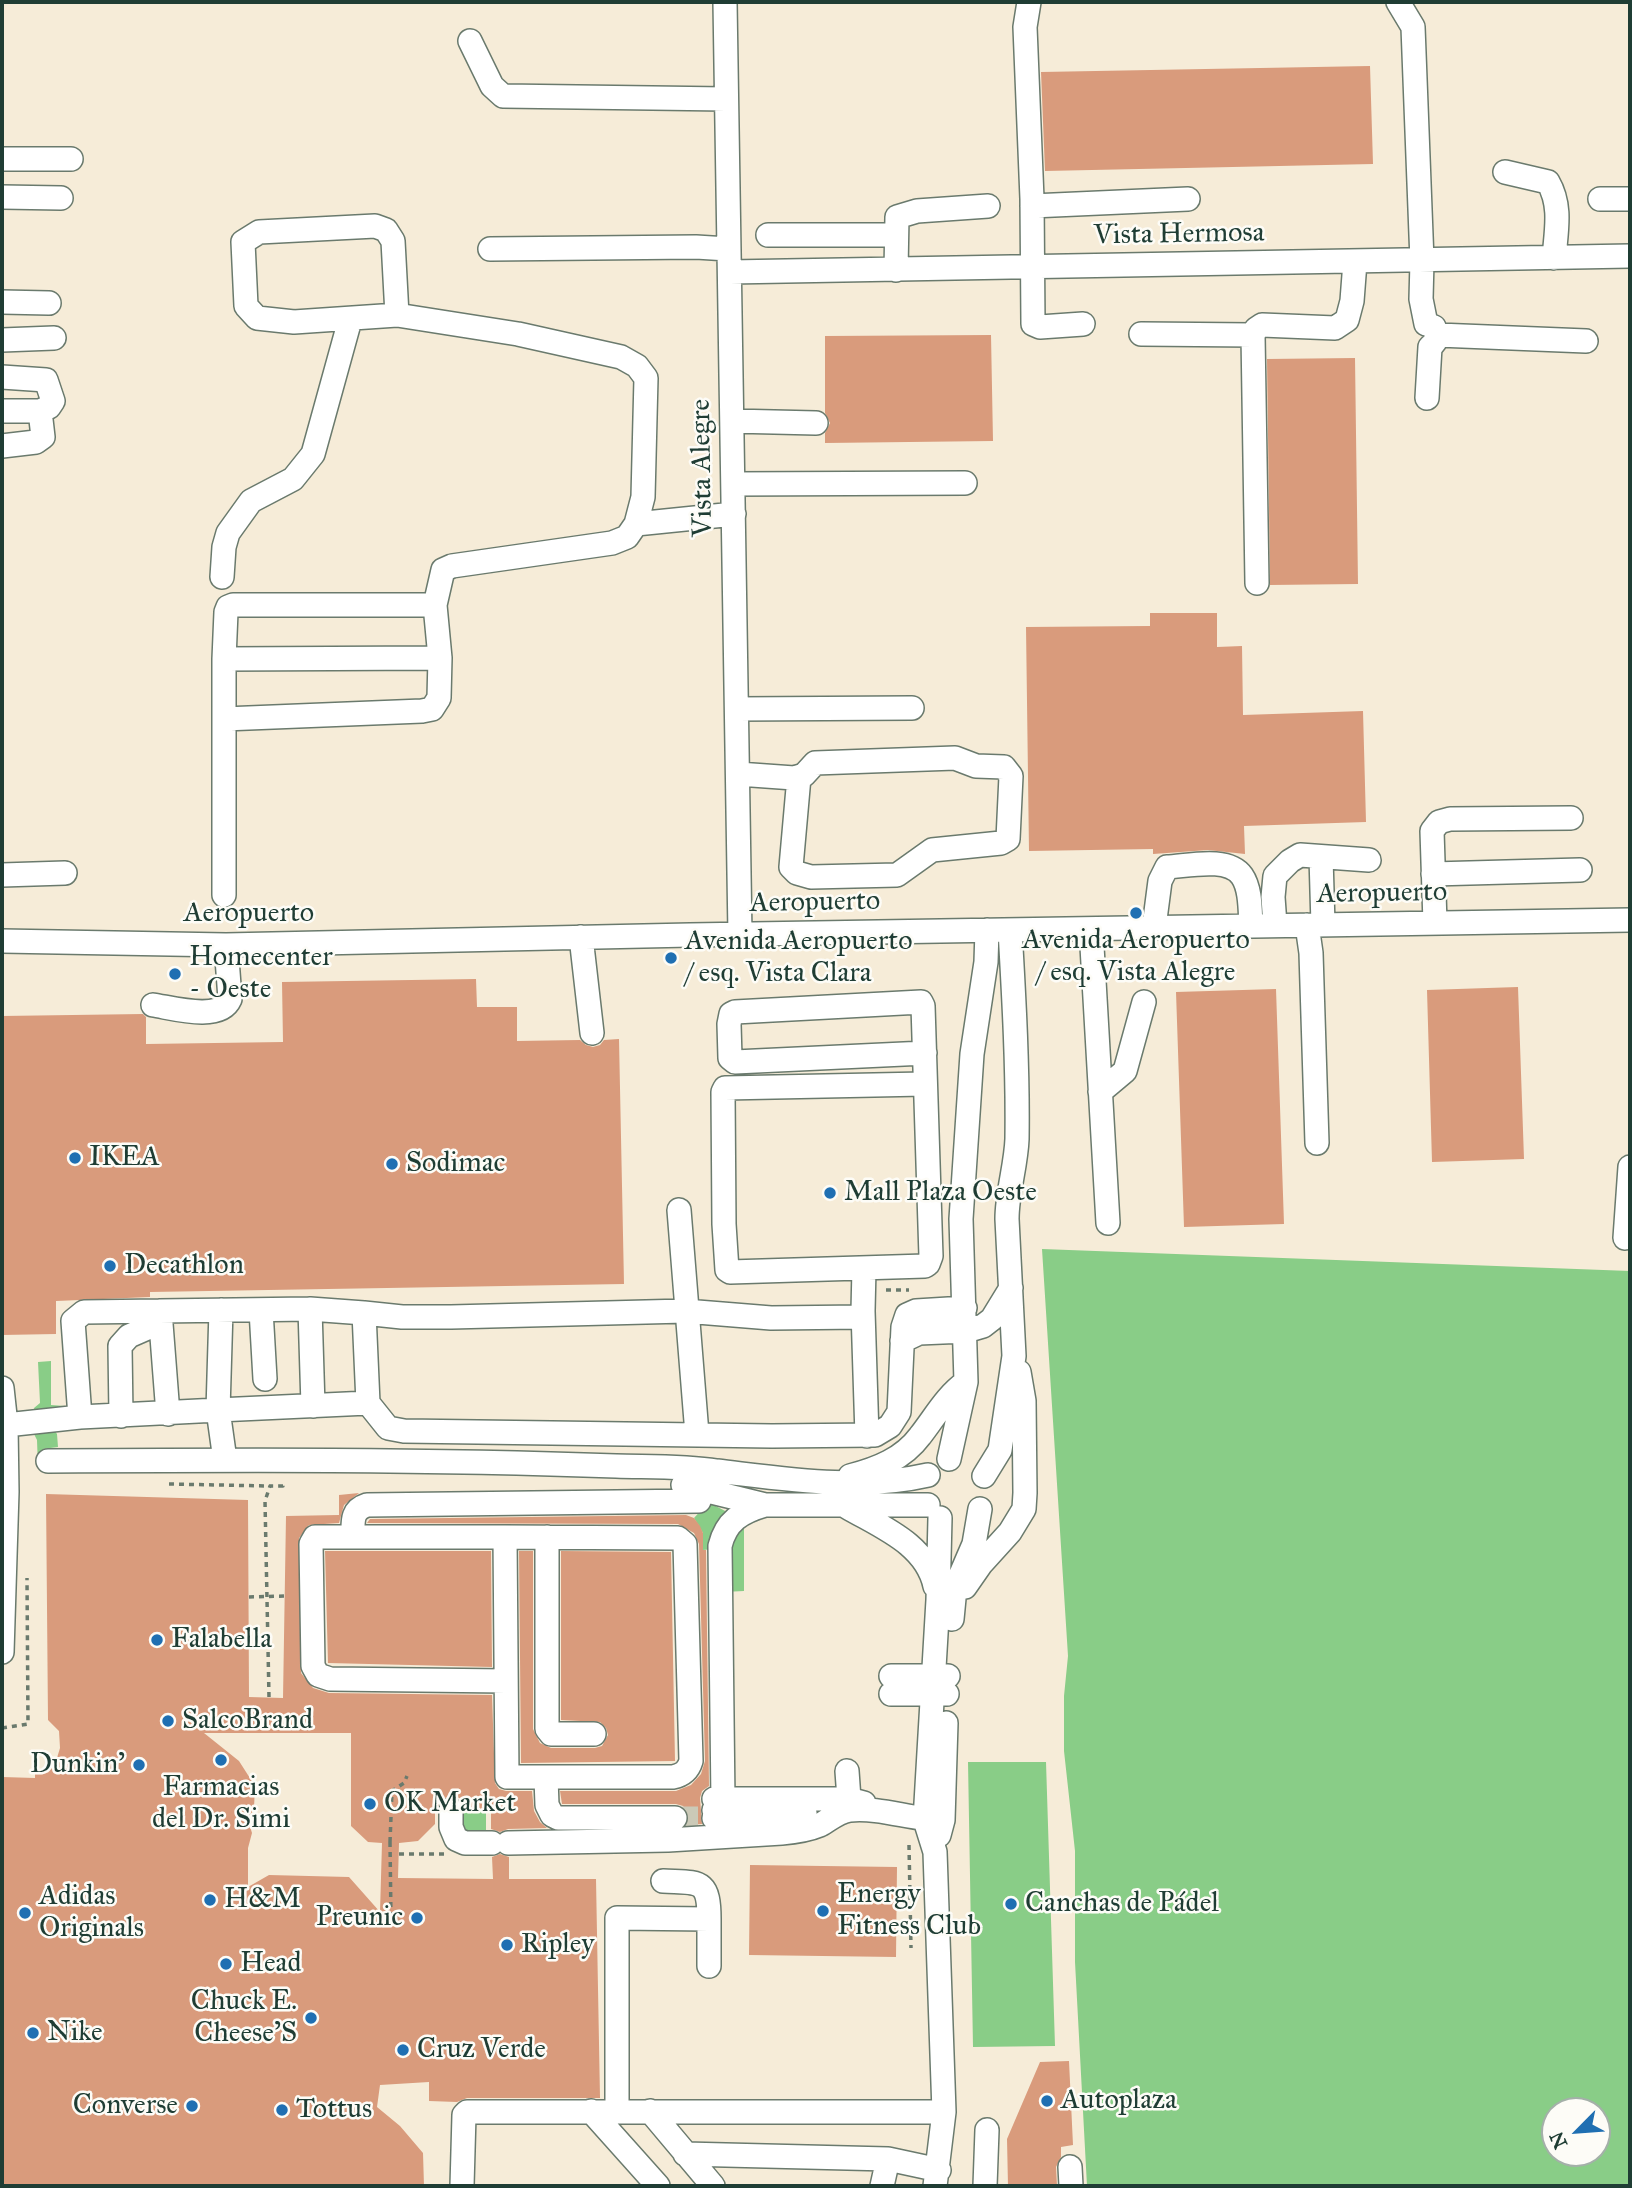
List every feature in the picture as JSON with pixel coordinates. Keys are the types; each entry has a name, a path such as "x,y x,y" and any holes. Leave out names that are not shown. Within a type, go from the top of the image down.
{"street":[{"name":"Vista Alegre","path":"725,2 740,934"},
{"path":"1029,2 1025,27 1032,206 1033,324 1040,327 1083,324"},
{"path":"1398,2 1413,27 1422,261 1421,299 1431,335 1427,398"},
{"path":"470,41 492,86 503,96 726,99"},
{"path":"2,159 71,159"},
{"path":"1505,172 1548,182 1557,200 1554,258"},
{"path":"2,197 61,198"},
{"path":"1032,206 1188,198"},
{"path":"1600,199 1630,198"},
{"path":"896,270 897,216 988,206"},
{"path":"224,719 432,709 439,698 440,658 435,605 443,570 452,566 612,543 627,537 636,524 643,497 646,378 637,366 621,357 517,334 397,315 294,322 257,318 246,306 243,242 259,232 375,226 386,230 393,241 397,315"},
{"path":"768,234 896,235"},
{"path":"490,249 728,249"},
{"name":"Vista Hermosa","path":"730,272 1630,256"},
{"path":"1257,583 1253,335 1262,325 1335,328 1347,320 1352,301 1355,262"},
{"path":"2,302 49,303"},
{"path":"222,577 228,533 251,501 293,479 313,454 350,320"},
{"path":"1141,334 1253,335"},
{"path":"1431,335 1586,341"},
{"path":"2,341 54,338"},
{"path":"2,377 46,380 53,401 49,407 40,411 2,411"},
{"path":"2,446 36,443 43,437 40,411"},
{"path":"732,421 816,423"},
{"path":"733,484 965,483"},
{"path":"636,524 733,514"},
{"path":"224,895 224,659 228,607 435,605"},
{"path":"224,659 440,658"},
{"path":"737,709 912,708"},
{"path":"738,774 799,777 815,763 831,761 955,758 976,766 1004,767 1011,776 1007,839 1001,843 932,850 897,875 811,877 797,873 791,867 799,777"},
{"path":"1435,923 1432,831 1439,822 1450,819 1571,818"},
{"path":"1275,925 1275,876 1283,866 1300,855 1369,860"},
{"path":"1317,1143 1311,953 1321,858"},
{"path":"1154,927 1160,881 1167,867 1226,864 1242,876 1248,894 1251,926"},
{"path":"1433,874 1580,870"},
{"path":"2,875 65,873"},
{"name":"Aeropuerto","path":"2,941 226,945 1630,920"},
{"path":"1091,929 1108,1223"},
{"path":"949,1459 966,1382 961,1219 967,1167 972,1054 986,962 987,930"},
{"path":"984,1476 1000,1450 1014,1356 1007,1200 1014,1162 1017,1121 1010,930"},
{"path":"581,937 592,1033"},
{"path":"153,1005 205,1012 219,1012 227,1006 230,999 226,945"},
{"path":"924,1084 724,1090 724,1224 727,1270 925,1266 929,1262 925,1054 923,1006 918,1001 735,1012 729,1019 730,1058 735,1062 925,1054"},
{"path":"1100,1092 1125,1071 1144,1002"},
{"path":"1625,1238 1630,1167"},
{"path":"679,1210 696,1434"},
{"path":"859,1268 859,1313 867,1436"},
{"path":"902,1341 919,1333 966,1331 983,1326 992,1319 1010,1288"},
{"path":"364,1313 368,1403 388,1428 404,1431 867,1436 875,1435 890,1426 899,1412 904,1320 911,1312 965,1308"},
{"path":"80,1417 73,1321 84,1312 160,1316 221,1310 310,1309 427,1317 685,1311 771,1318 859,1313"},
{"path":"310,1309 313,1406"},
{"path":"221,1310 218,1410 225,1461"},
{"path":"261,1310 265,1380"},
{"path":"160,1316 168,1414"},
{"path":"121,1416 120,1346 129,1336 160,1316"},
{"path":"945,1604 1010,1532 1024,1509 1024,1401 1014,1356"},
{"path":"831,1481 880,1466 904,1453 918,1439 949,1396 966,1382"},
{"path":"2,1388 6,1425 2,1652"},
{"path":"6,1425 80,1417 368,1403"},
{"path":"685,2154 888,2159 937,2178 944,2112 934,1820 945,1604 934,1511 924,1490 933,1467 949,1459 966,1460 984,1476 986,1497 980,1509 974,1544 945,1604"},
{"path":"48,1461 284,1460 616,1466 715,1470 762,1478 892,1483 928,1475"},
{"path":"616,1466 699,1503"},
{"path":"699,1503 730,1483 762,1478"},
{"path":"353,1536 355,1514 367,1505 699,1503 844,1506 934,1511 948,1521 966,1520 980,1509"},
{"path":"765,1505 734,1518 725,1529 720,1546 723,1802 720,1809 714,1809 848,1805 934,1820"},
{"path":"844,1506 912,1547 929,1565 945,1604"},
{"path":"505,1537 507,1777 673,1777 684,1774 691,1761 685,1544 678,1538 353,1536 315,1537 311,1544 315,1672 330,1679 506,1681"},
{"path":"547,1537 547,1729 551,1734 594,1734"},
{"path":"891,1685 941,1685"},
{"path":"847,1771 848,1805"},
{"path":"546,1777 547,1805 551,1815 558,1818 675,1818"},
{"path":"451,1810 456,1839 465,1843 500,1843 668,1840 782,1833 819,1825 848,1805"},
{"path":"663,1881 693,1883 702,1887 709,1899 709,1966"},
{"path":"617,2111 617,1918 709,1919"},
{"path":"591,2111 658,2186"},
{"path":"650,2111 713,2186"},
{"path":"462,2186 465,2113 944,2112"},
{"path":"985,2186 987,2130"},
{"path":"882,2186 888,2159"}],"path":[{"path":"859,1313 883,1290 918,1290"},
{"path":"163,1483 284,1486 284,1460"},
{"path":"269,1698 265,1501 270,1486"},
{"path":"2,1728 28,1724 27,1574"},
{"path":"249,1597 284,1596"},
{"path":"391,1920 392,1791 404,1783 407,1776"}],"green space":[{"path":"1042,1249 1630,1271 1630,2186 1087,2186 1075,1962 1075,1851 1064,1751 1064,1696 1068,1656"},
{"path":"51,1361 51,1405 65,1406 59,1411 35,1414 34,1408 40,1403 38,1362"},
{"path":"54,1430 58,1447 43,1449 43,1468 38,1468 37,1440 33,1432"},
{"path":"710,1503 729,1513 714,1549 703,1550 703,1533 694,1518"},
{"path":"744,1522 744,1591 724,1592 726,1542"},
{"name":"Canchas de Pádel","path":"968,1762 1046,1762 1055,2046 973,2047"},
{"path":"458,1810 486,1811 486,1836 461,1834"}],"building":[{"path":"1370,66 1373,164 1045,171 1041,72"},
{"path":"991,335 993,441 825,443 825,433 830,423 825,413 825,336"},
{"path":"1355,358 1358,584 1270,585 1267,359"},
{"path":"1150,613 1217,613 1217,647 1242,646 1243,715 1363,711 1366,822 1244,826 1245,854 1208,850 1153,854 1153,849 1029,851 1026,627 1150,626"},
{"name":"Sodimac","path":"476,979 477,1007 517,1007 517,1041 580,1040 593,1047 604,1040 619,1039 624,1284 150,1292 150,1297 56,1301 56,1334 2,1335 2,1016 143,1014 146,1017 146,1044 283,1042 282,982"},
{"path":"1518,987 1524,1159 1432,1162 1427,990"},
{"path":"1276,989 1284,1224 1184,1227 1176,992"},
{"path":"359,1493 344,1505 339,1523 309,1525 299,1538 301,1673 313,1688 329,1693 492,1695 495,1783 499,1789 506,1791 532,1791 534,1811 547,1828 508,1829 500,1832 491,1829 491,1811 465,1811 459,1798 445,1798 435,1811 435,1824 418,1841 399,1843 398,1878 493,1879 492,1857 500,1854 509,1857 509,1879 596,1879 600,2098 467,2098 457,2102 429,2101 429,2082 380,2085 377,2107 400,2126 423,2153 424,2186 2,2186 2,1777 35,1778 35,1772 52,1764 57,1758 60,1748 59,1731 48,1720 46,1494 248,1500 249,1697 283,1698 286,1516 339,1515 339,1495","holes":["204,1733 351,1733 351,1826 368,1842 382,1843 380,1912 349,1877 269,1875 248,1887 248,1848 252,1833 248,1820 254,1808 255,1786 239,1761"]},
{"path":"686,1515 694,1518 700,1526 703,1533 703,1550 706,1550 709,1786 702,1791 700,1798 702,1824 687,1825 687,1812 683,1806 676,1804 562,1804 560,1791 676,1791 691,1785 701,1774 705,1761 699,1544 694,1533 678,1524 367,1523 370,1519"},
{"path":"325,1551 491,1551 492,1667 328,1663"},
{"path":"519,1551 533,1551 533,1729 540,1743 551,1748 595,1748 602,1746 608,1735 600,1722 561,1720 561,1551 671,1552 675,1761 521,1763"},
{"name":"Energy Fitness Club","path":"750,1865 897,1867 896,1957 749,1955"},
{"name":"Autoplaza","path":"1069,2061 1073,2145 1061,2147 1061,2157 1056,2167 1057,2186 1008,2186 1007,2139 1040,2062"}],"tunnel":[{"path":"675,1818 714,1818"}],"place":[{"name":"Avenida Aeropuerto / esq. Vista Alegre","path":"1136,913"},
{"name":"Avenida Aeropuerto / esq. Vista Clara","path":"671,958"},
{"name":"Homecenter - Oeste","path":"175,974"},
{"name":"IKEA","path":"75,1158"},
{"name":"Sodimac","path":"392,1164"},
{"name":"Mall Plaza Oeste","path":"830,1193"},
{"name":"Decathlon","path":"110,1266"},
{"name":"Falabella","path":"157,1640"},
{"name":"SalcoBrand","path":"168,1721"},
{"name":"Farmacias del Dr. Simi","path":"221,1760"},
{"name":"Dunkin'","path":"139,1765"},
{"name":"OK Market","path":"370,1804"},
{"name":"H&M","path":"210,1900"},
{"name":"Canchas de Pádel","path":"1011,1904"},
{"name":"Energy Fitness Club","path":"823,1911"},
{"name":"Adidas Originals","path":"25,1913"},
{"name":"Preunic","path":"417,1918"},
{"name":"Ripley","path":"507,1945"},
{"name":"Head","path":"226,1964"},
{"name":"Chuck E. Cheese'S","path":"311,2018"},
{"name":"Nike","path":"33,2033"},
{"name":"Cruz Verde","path":"403,2050"},
{"name":"Autoplaza","path":"1047,2101"},
{"name":"Converse","path":"192,2106"},
{"name":"Tottus","path":"282,2110"}]}
